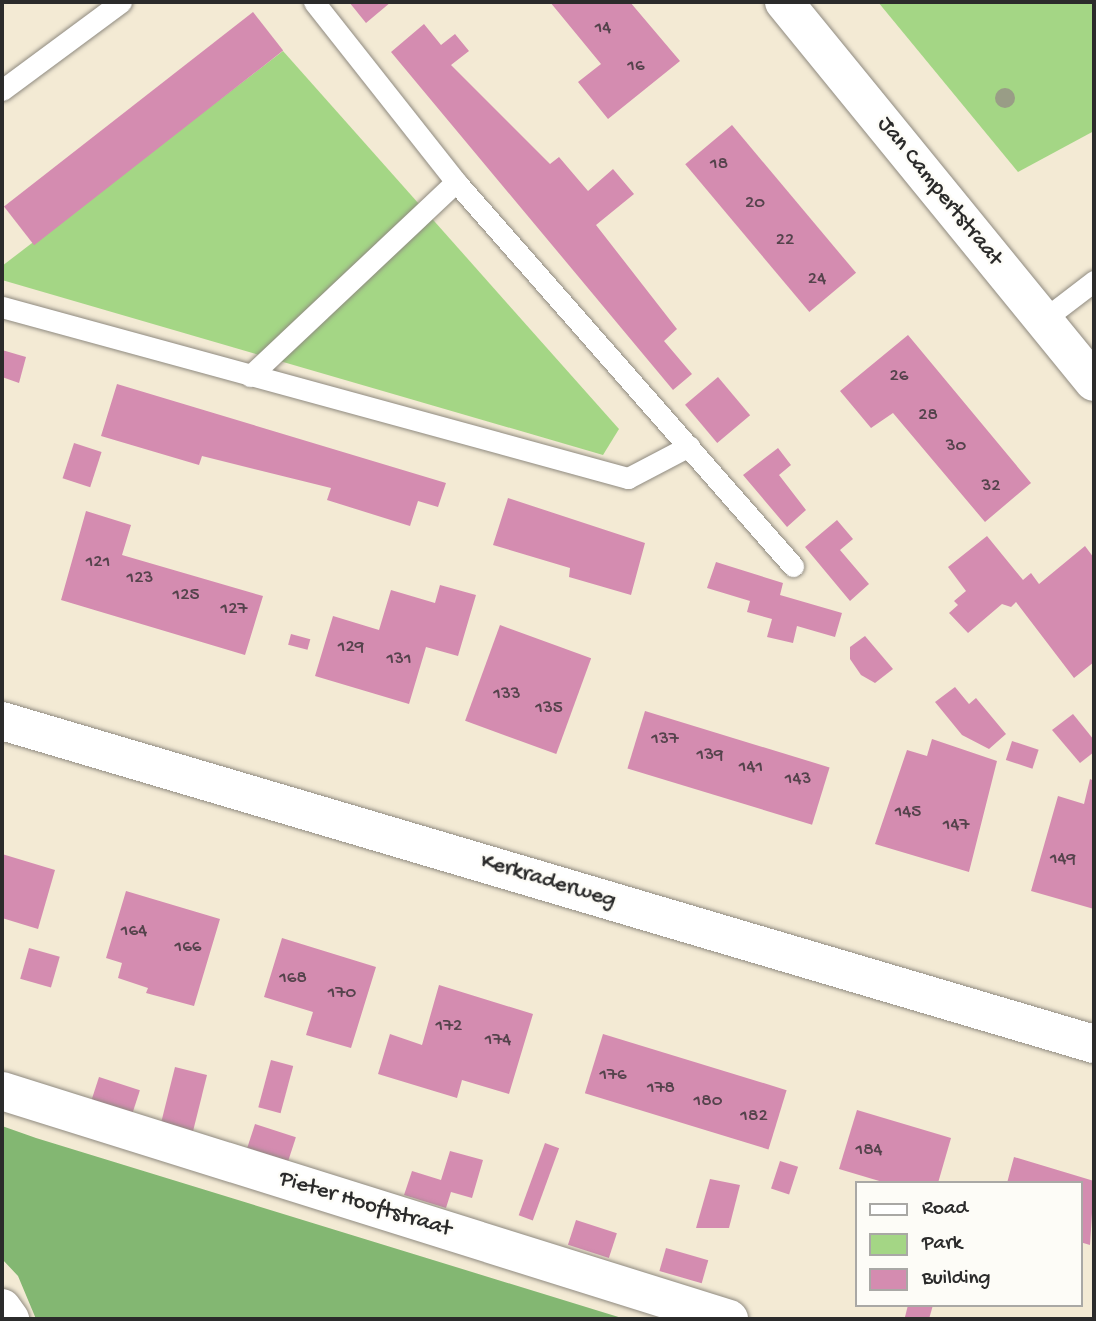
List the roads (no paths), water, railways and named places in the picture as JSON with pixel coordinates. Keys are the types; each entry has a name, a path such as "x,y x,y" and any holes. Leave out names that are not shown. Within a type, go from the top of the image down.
{"street":[{"name":"Jan Campertstraat","path":"783,2 1094,382"},
{"name":"Kerkraderweg","path":"2,721 1094,1044"},
{"name":"Pieter Hooftstraat","path":"2,1091 729,1319"},
{"path":"2,1308 10,1319"}],"lane":[{"path":"2,90 121,2"},
{"path":"314,2 456,182 793,565"},
{"path":"250,376 456,182"},
{"path":"1043,320 1094,281"},
{"path":"2,307 628,478 689,446"}]}
